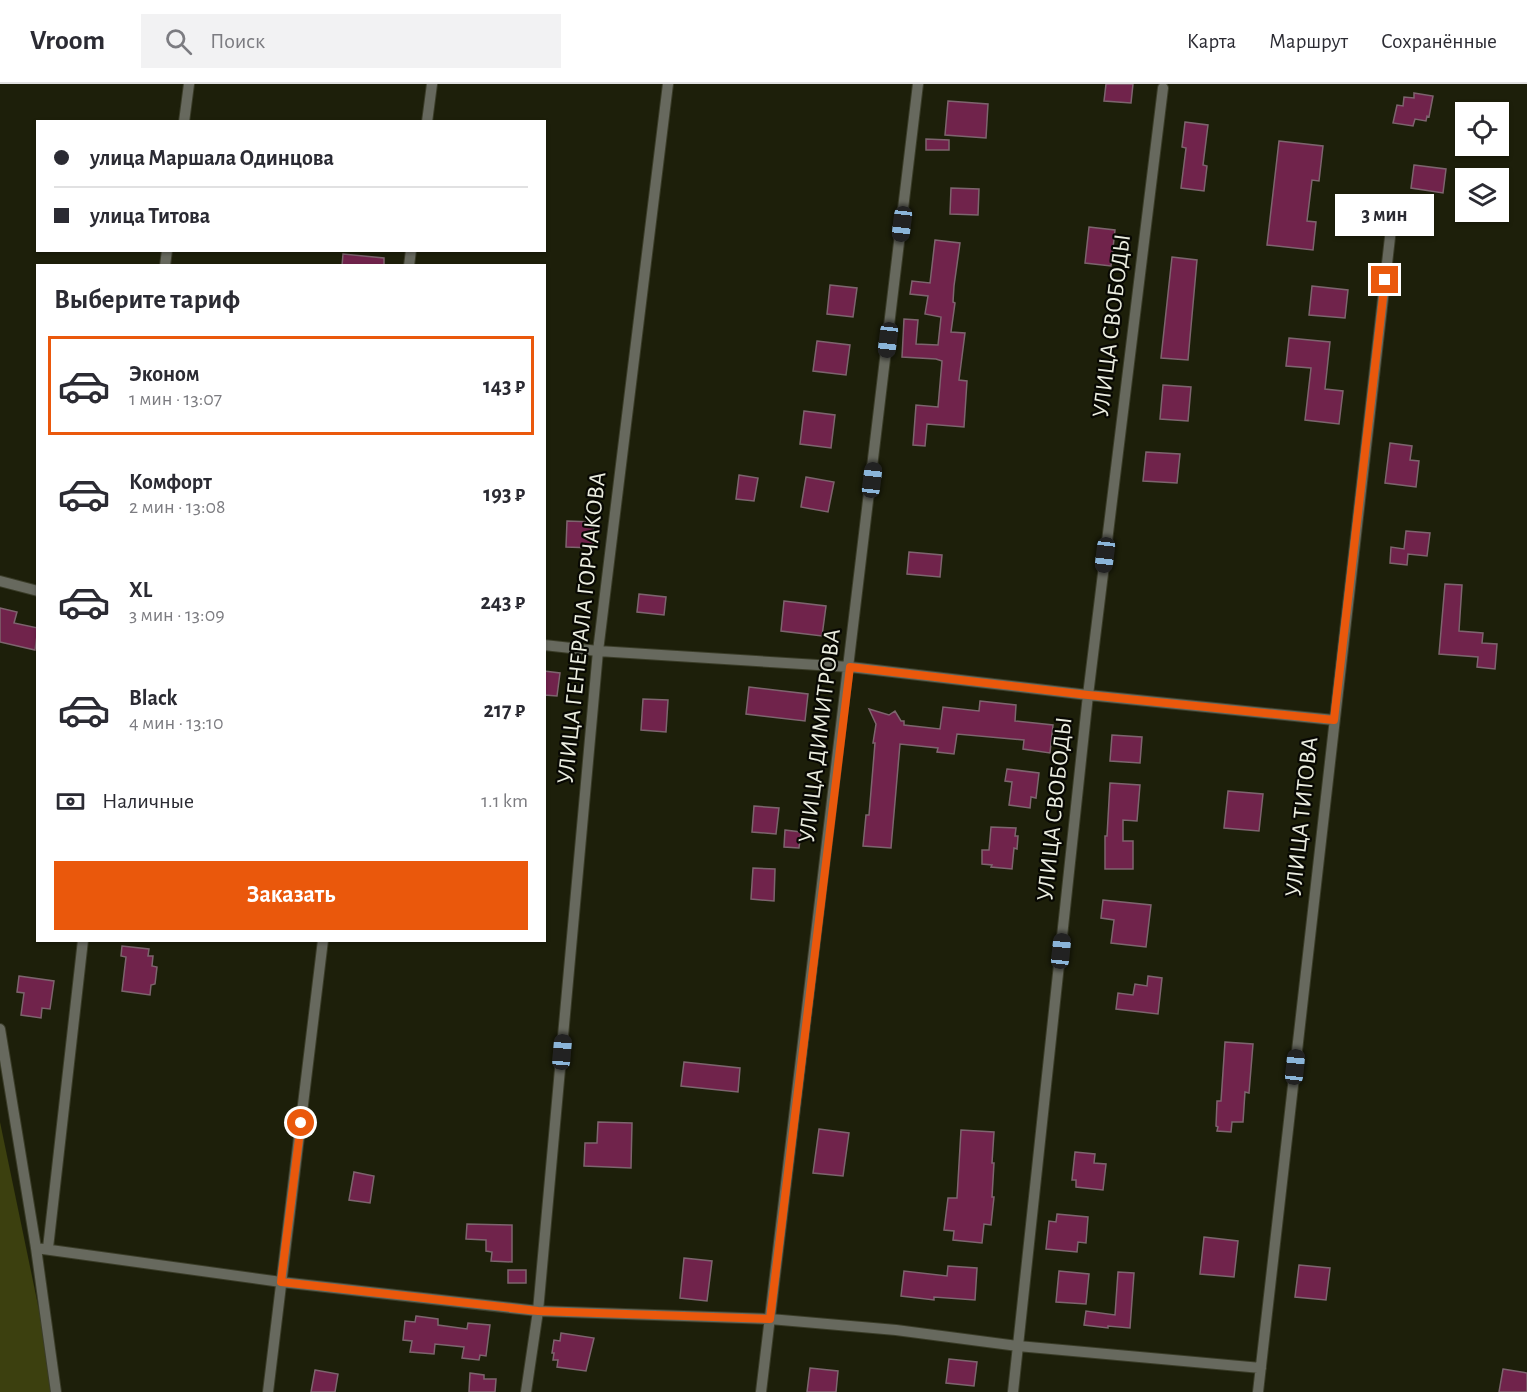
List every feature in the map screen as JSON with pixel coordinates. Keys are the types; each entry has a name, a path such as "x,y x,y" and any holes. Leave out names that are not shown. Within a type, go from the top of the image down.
{"street":[{"path":"184,120 189,84"},
{"path":"428,120 432,84"},
{"name":"УЛИЦА ГЕНЕРАЛА ГОРЧАКОВА","path":"526,1392 538,1311 598,651 668,84"},
{"name":"УЛИЦА ДИМИТРОВА","path":"761,1392 850,667 918,84"},
{"name":"УЛИЦА СВОБОДЫ","path":"1013,1392 1088,695 1163,88"},
{"name":"УЛИЦА ТИТОВА","path":"1258,1392 1393,211"},
{"path":"0,581 36,590"},
{"path":"546,645 598,651 850,667 1088,695 1334,720"},
{"path":"48,1248 83,942"},
{"path":"268,1392 323,942"},
{"path":"0,1029 36,1248 56,1392"},
{"path":"36,1248 281,1282 538,1311 770,1319 896,1330 1018,1346 1261,1368"}],"green space":[{"path":"0,1122 56,1392 0,1392"}],"building":[{"path":"1106,84 1133,84 1131,103 1104,101"},
{"path":"1414,93 1433,96 1429,117 1427,116 1426,121 1415,119 1413,126 1393,123 1397,105 1403,106 1404,97 1414,98"},
{"path":"948,101 988,104 986,138 945,135"},
{"path":"1185,122 1208,125 1203,165 1207,166 1204,191 1181,188 1186,148 1182,147"},
{"path":"926,139 949,140 949,150 926,150"},
{"path":"1279,141 1323,146 1319,181 1312,180 1307,221 1316,222 1313,250 1267,245"},
{"path":"1414,165 1446,169 1443,193 1411,188"},
{"path":"951,188 979,189 978,215 950,214"},
{"path":"1089,227 1115,230 1111,266 1085,263"},
{"path":"935,240 960,243 951,332 965,333 959,380 967,381 964,427 927,424 925,446 913,445 916,405 938,407 942,361 902,357 904,319 918,320 916,344 938,345 941,317 925,314 928,296 910,294 912,281 930,283"},
{"path":"343,254 384,258 384,264 342,264"},
{"path":"1172,257 1197,260 1188,360 1161,358"},
{"path":"830,285 857,288 853,317 827,314"},
{"path":"1312,286 1348,290 1345,318 1309,315"},
{"path":"1289,338 1330,342 1325,389 1343,391 1339,424 1305,420 1311,368 1286,366"},
{"path":"817,341 850,345 846,375 813,371"},
{"path":"1163,385 1191,387 1188,421 1160,419"},
{"path":"804,411 835,415 831,448 800,444"},
{"path":"1390,443 1412,446 1410,460 1419,461 1416,487 1385,483"},
{"path":"1146,452 1180,454 1177,483 1143,481"},
{"path":"739,475 758,478 754,501 736,499"},
{"path":"806,477 834,482 828,512 801,507"},
{"path":"567,521 594,522 593,548 566,547"},
{"path":"1406,531 1430,533 1427,556 1408,554 1407,565 1390,563 1391,547 1404,549"},
{"path":"909,552 942,555 940,577 907,574"},
{"path":"1445,584 1462,585 1459,631 1483,633 1482,643 1497,644 1495,669 1477,667 1478,657 1439,654"},
{"path":"639,594 666,597 664,615 637,612"},
{"path":"784,601 826,606 822,636 781,631"},
{"path":"0,608 17,612 14,623 36,628 35,650 0,642"},
{"path":"546,671 560,673 557,696 546,695"},
{"path":"749,687 808,694 805,721 746,714"},
{"path":"643,699 668,700 666,732 641,730"},
{"path":"980,701 1016,705 1015,721 1053,725 1050,753 1023,749 1024,740 957,734 954,754 937,752 938,748 900,744 891,848 863,846 866,815 869,815 876,724 869,709 889,715 895,711 901,721 904,721 904,725 940,729 943,707 979,711"},
{"path":"1112,735 1142,737 1140,763 1110,761"},
{"path":"1007,769 1039,773 1036,798 1031,797 1030,808 1009,805 1012,782 1005,781"},
{"path":"1110,783 1140,785 1137,821 1123,820 1123,841 1133,841 1133,869 1105,869 1105,836 1107,836"},
{"path":"1228,791 1263,794 1259,831 1224,828"},
{"path":"754,806 779,808 776,834 752,832"},
{"path":"991,827 1016,828 1017,849 1014,848 1012,869 982,864 982,850 989,850"},
{"path":"785,830 801,832 799,848 784,847"},
{"path":"753,868 775,869 774,901 751,899"},
{"path":"1103,900 1151,905 1146,947 1111,943 1114,920 1101,918"},
{"path":"122,946 149,949 148,956 153,956 152,966 157,967 155,984 151,985 150,995 122,991 126,957 121,956"},
{"path":"19,976 54,981 50,1009 42,1008 41,1018 21,1015 24,993 17,992"},
{"path":"1148,976 1162,978 1158,1014 1116,1009 1118,993 1133,995 1135,984 1147,986"},
{"path":"1225,1042 1253,1044 1249,1093 1245,1092 1243,1122 1232,1122 1231,1132 1217,1131 1216,1126 1217,1101 1221,1101"},
{"path":"684,1062 740,1068 738,1092 681,1086"},
{"path":"598,1122 632,1123 631,1168 584,1166 585,1143 597,1143"},
{"path":"819,1129 849,1133 843,1176 813,1173"},
{"path":"961,1130 994,1132 992,1197 994,1197 991,1225 984,1224 982,1243 953,1240 954,1231 944,1230 948,1198 957,1198"},
{"path":"1075,1152 1095,1154 1094,1163 1106,1164 1103,1190 1076,1187 1076,1180 1072,1180"},
{"path":"354,1172 374,1176 370,1203 349,1200"},
{"path":"1057,1214 1088,1217 1086,1243 1078,1242 1077,1252 1046,1249 1049,1221 1056,1222"},
{"path":"467,1224 512,1225 512,1262 491,1261 492,1252 486,1251 486,1240 466,1239"},
{"path":"1204,1237 1238,1241 1234,1277 1200,1274"},
{"path":"684,1258 712,1261 707,1301 680,1298"},
{"path":"1299,1265 1330,1268 1326,1300 1295,1297"},
{"path":"948,1266 977,1268 975,1300 934,1297 934,1300 901,1296 904,1271 947,1276"},
{"path":"508,1270 526,1270 526,1283 508,1283"},
{"path":"1059,1271 1089,1274 1086,1304 1056,1302"},
{"path":"1118,1272 1134,1273 1130,1328 1084,1325 1086,1311 1115,1315"},
{"path":"416,1316 438,1319 438,1325 467,1329 468,1323 490,1325 486,1356 480,1355 479,1360 462,1358 464,1347 435,1344 434,1354 410,1352 412,1341 403,1340 405,1321 415,1322"},
{"path":"561,1333 594,1338 586,1371 557,1367 558,1360 553,1360 554,1353 552,1353 554,1340 560,1341"},
{"path":"949,1359 977,1362 974,1386 946,1383"},
{"path":"810,1368 838,1371 836,1392 807,1392"},
{"path":"1503,1369 1527,1373 1527,1392 1499,1392"},
{"path":"315,1370 338,1374 335,1392 311,1392"},
{"path":"470,1373 484,1375 484,1379 496,1379 495,1392 469,1392"}],"route":[{"path":"301,1123 281,1282 538,1311 770,1319 850,667 1088,695 1334,720 1385,280"}]}
